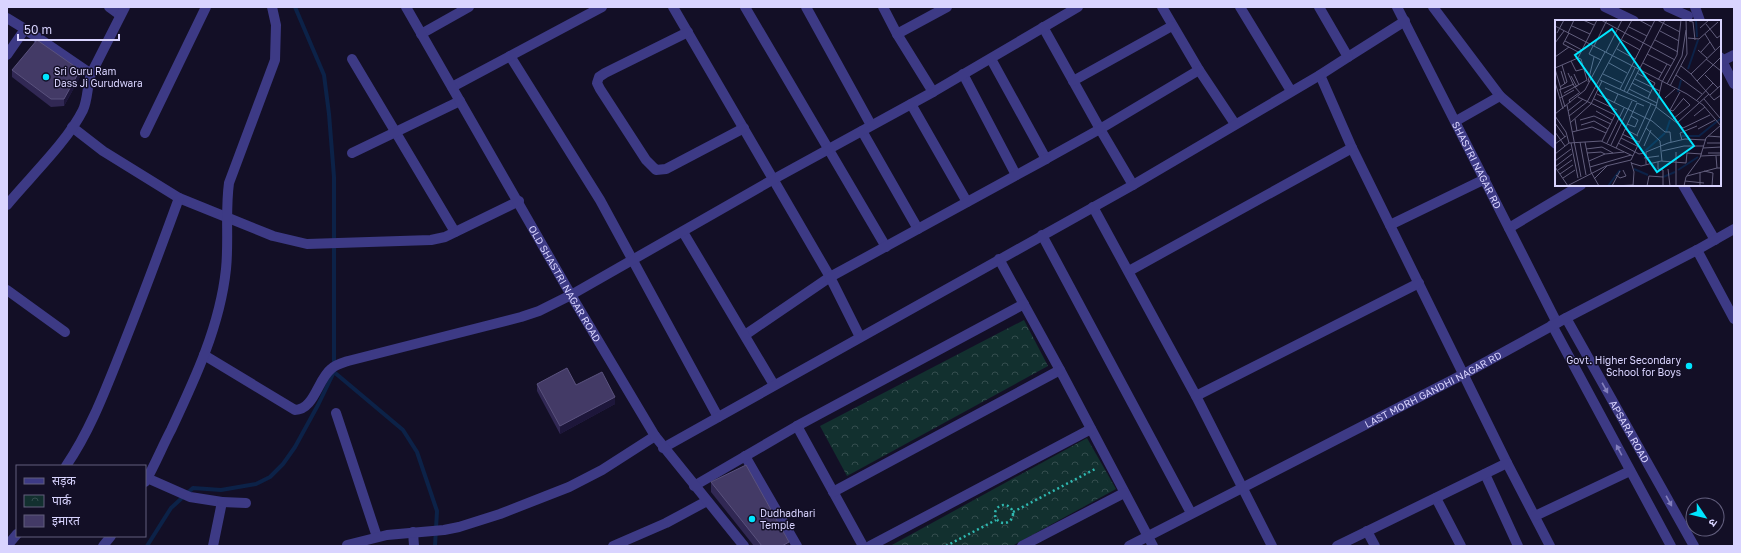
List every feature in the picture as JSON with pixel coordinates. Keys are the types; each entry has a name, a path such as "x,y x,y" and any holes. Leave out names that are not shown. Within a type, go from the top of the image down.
{"street":[{"path":"7,205 59,144 72,127 86,102 91,74 122,11 109,7"},
{"path":"145,133 206,7"},
{"path":"246,503 222,502 190,497 146,480 179,412 204,355 218,312 223,291 228,246 227,199 230,177 275,60 276,25 272,7"},
{"name":"OLD SHASTRI NAGAR ROAD","path":"406,7 655,436 663,448 744,546"},
{"path":"421,34 469,7"},
{"path":"452,87 602,7"},
{"path":"673,7 774,179 830,278 860,337"},
{"path":"745,7 886,247"},
{"path":"806,7 871,125"},
{"path":"883,7 933,92"},
{"path":"898,34 947,7"},
{"path":"204,355 295,410 301,410 307,405 327,373 336,366 540,311 572,295 774,179 933,92 991,59 1043,26 1078,7"},
{"path":"1162,7 1199,70 1235,124"},
{"path":"1240,7 1291,91"},
{"path":"1319,7 1348,56"},
{"name":"SHASTRI NAGAR RD","path":"1397,7 1558,322"},
{"path":"1433,7 1500,96 1555,143"},
{"path":"1605,7 1632,20"},
{"path":"1668,7 1690,13 1699,20"},
{"path":"7,18 91,74"},
{"path":"663,448 1133,185 1320,75 1348,56 1405,22"},
{"path":"1043,26 1133,185"},
{"path":"1073,81 1172,26"},
{"path":"7,55 25,30"},
{"path":"688,32 605,73 599,77 597,83 600,89 646,160 656,170 666,169 744,128"},
{"path":"1734,55 1721,59 1734,84"},
{"path":"510,56 600,200 718,417"},
{"path":"352,59 455,232"},
{"path":"991,59 1046,158"},
{"path":"745,335 830,278 1100,129 1199,70"},
{"path":"963,74 1016,175"},
{"path":"1320,75 1352,148 1507,463 1550,546"},
{"path":"1456,121 1500,96"},
{"path":"352,153 460,101"},
{"path":"911,104 967,202"},
{"path":"72,127 103,151 179,198 273,236 307,244 431,240 455,232 519,201"},
{"path":"862,131 918,229"},
{"path":"1128,271 1352,148"},
{"path":"1390,225 1485,179"},
{"path":"1509,228 1579,186"},
{"path":"1684,186 1715,240"},
{"path":"67,465 83,438 106,388 150,278 179,198"},
{"path":"1093,207 1196,396 1243,486 1272,546"},
{"name":"LAST MORH GANDHI NAGAR RD","path":"1129,546 1243,486 1464,374 1558,322 1697,250 1734,229"},
{"path":"683,232 774,385"},
{"path":"1042,235 1191,513"},
{"path":"1697,250 1734,319"},
{"path":"999,259 1060,370 1153,546"},
{"path":"1196,396 1419,283"},
{"path":"7,290 65,332"},
{"path":"694,486 797,426 1024,304"},
{"name":"APSARA ROAD","path":"1558,322 1630,471 1671,546"},
{"name":"APSARA ROAD","path":"1558,322 1694,546"},
{"path":"833,492 1060,370"},
{"path":"336,413 377,537"},
{"path":"797,426 863,546"},
{"path":"870,546 1091,429"},
{"path":"346,546 377,537 459,527 500,514 569,487 602,470 655,436"},
{"path":"745,456 797,546"},
{"path":"1337,546 1507,463"},
{"path":"1535,516 1630,471"},
{"path":"1486,474 1518,546"},
{"path":"1022,546 1124,493"},
{"path":"1436,498 1461,546"},
{"path":"613,546 666,523 707,501"},
{"path":"213,546 222,502"},
{"path":"1367,531 1375,546"},
{"path":"414,546 416,532"},
{"path":"7,546 16,535"},
{"path":"103,546 110,537"}],"path":[{"path":"1013,512 1096,468"},
{"path":"1002,505 1008,506 1013,512 1012,519 1009,522 1001,524 996,520 994,514 1002,505"},
{"path":"946,546 996,520"}],"green space":[{"path":"1024,320 1048,366 847,476 820,426"},
{"path":"1087,438 1116,489 1012,546 890,546"}],"building":[{"name":"Sri Guru Ram Dass Ji Gurudwara","path":"37,40 80,70 64,99 51,99 12,70"},
{"path":"567,368 576,385 602,372 615,397 560,426 537,384"},
{"name":"Dudhadhari Temple","path":"746,465 789,542 782,546 762,546 711,482"}],"waterway":[{"path":"147,546 171,508 193,488 221,490 256,484 270,477 283,464 295,447 334,372 334,177 329,114 324,75 295,7"},
{"path":"334,372 403,430 417,452 437,511 435,546"}],"place":[{"name":"Sri Guru Ram Dass Ji Gurudwara","path":"46,77"},
{"name":"Govt. Higher Secondary School for Boys","path":"1689,366"},
{"name":"Dudhadhari Temple","path":"752,519"}]}
